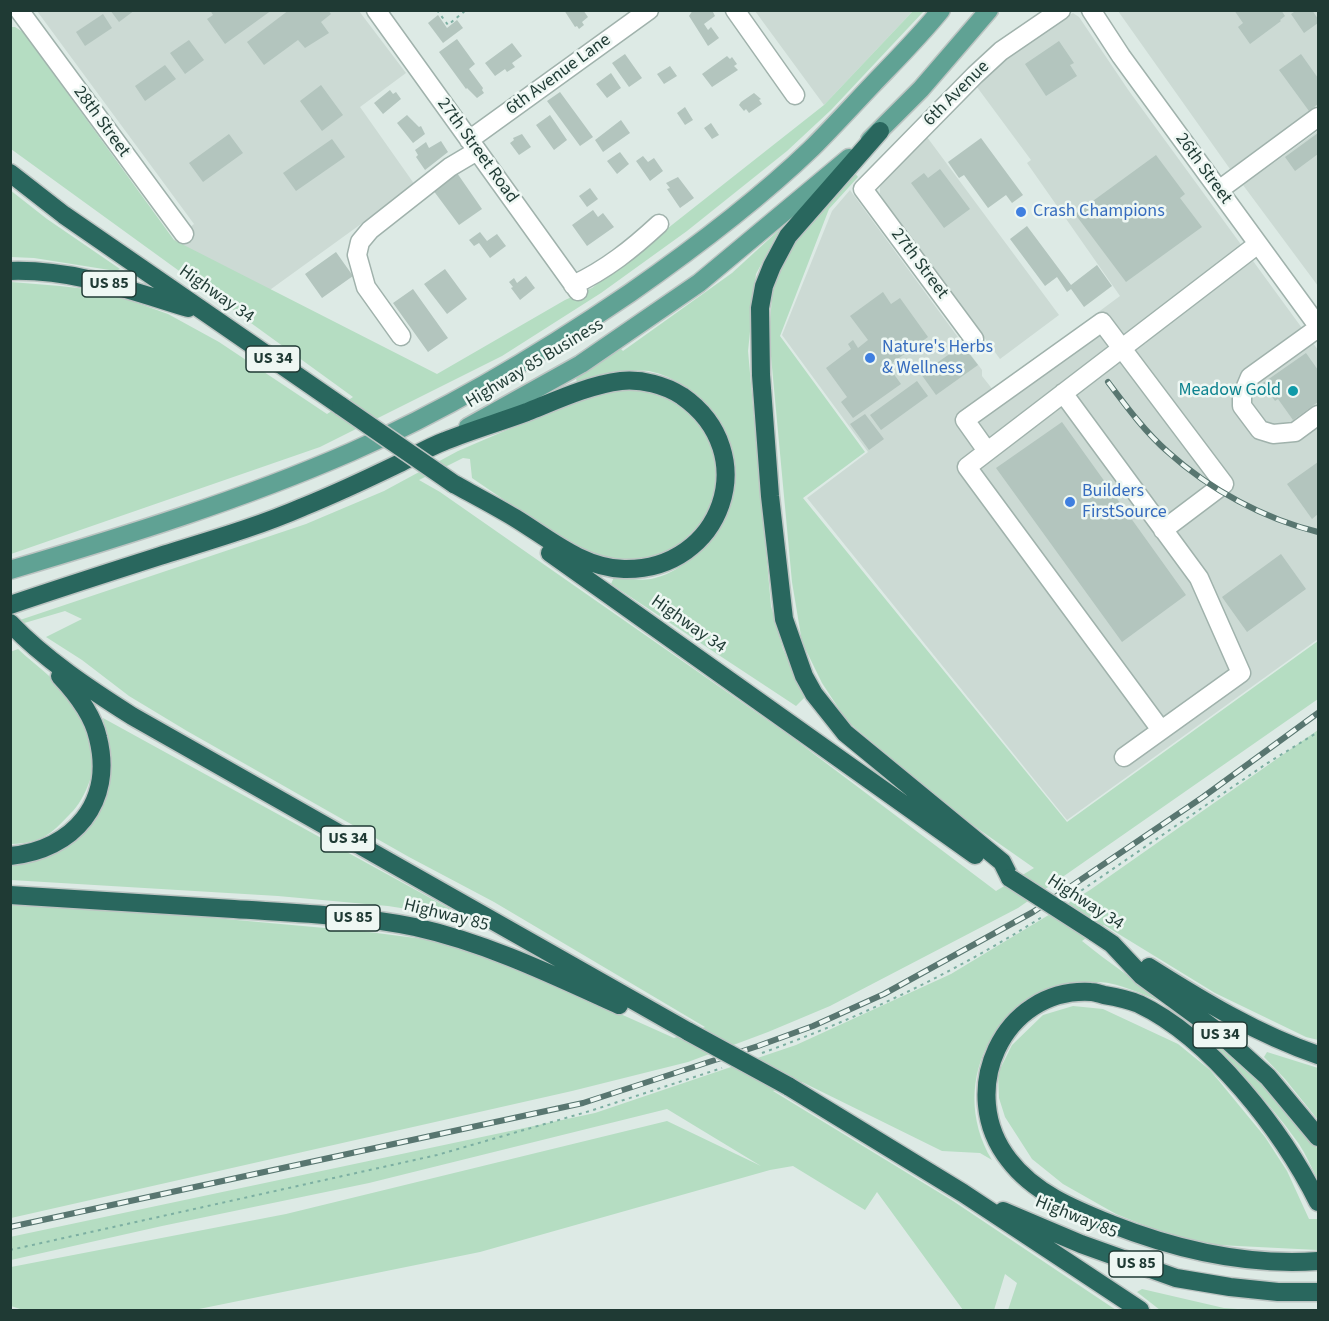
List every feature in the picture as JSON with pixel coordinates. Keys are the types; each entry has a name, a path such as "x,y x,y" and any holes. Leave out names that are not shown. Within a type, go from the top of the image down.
{"highway":[{"path":"880,131 789,236 764,286 760,308 761,375 770,496 784,619 804,676 814,694 845,733 1002,862 1010,878"},
{"path":"10,167 28,187"},
{"name":"Highway 34","path":"10,173 64,215 454,484 1010,878 1112,944 1142,976 1216,1031 1268,1077 1318,1137"},
{"name":"US 85","path":"10,271 30,270 81,276 204,313"},
{"path":"443,441 605,384 631,381 671,389 699,410 721,444 726,471 724,493 714,520 694,546 668,562 636,569 611,567 575,555 454,484"},
{"name":"Highway 85 Business","path":"10,604 233,533 302,508 443,441"},
{"path":"10,616 100,587 147,560"},
{"name":"US 34","path":"10,623 94,692 132,716 683,1029 788,1086 963,1193 1140,1311"},
{"path":"10,856 42,850 64,838 79,826 91,807 101,784 101,757 98,736 93,723 74,691 27,639"},
{"name":"Highway 85","path":"10,895 346,917 414,927 482,945 541,969 639,1015 683,1029"},
{"path":"1112,944 1204,1002 1255,1030 1318,1054"},
{"path":"1318,1203 1281,1142 1230,1078 1206,1052 1181,1031 1138,1004 1116,996 1091,992 1057,996 1031,1008 1001,1038 992,1055 986,1093 987,1115 998,1145 1009,1161 1036,1186 1085,1213 1132,1232 1198,1252 1281,1263 1318,1262"},
{"name":"Highway 85","path":"963,1193 1081,1244 1176,1278 1278,1292 1318,1292"}],"main road":[{"name":"Highway 85 Business","path":"10,570 255,491 354,450 460,398 527,360 675,261 741,210 812,148 941,10"},
{"name":"Highway 85 Business","path":"443,441 581,364 699,283 880,131 928,81 989,10"}],"street":[{"name":"28th Street","path":"19,10 184,234"},
{"name":"27th Street Road","path":"376,10 576,288 641,241 659,224"},
{"name":"6th Avenue Lane","path":"401,336 366,287 357,255 360,242 370,230 450,167 473,145 648,10"},
{"path":"735,10 795,94"},
{"name":"6th Avenue","path":"863,189 983,67 1001,51 1061,10"},
{"name":"26th Street","path":"1091,10 1121,56 1318,327"},
{"path":"1218,190 1318,117"},
{"name":"27th Street","path":"863,189 975,339"},
{"path":"1161,730 967,467 1258,244"},
{"path":"987,451 965,420 1102,322 1224,484 1163,530"},
{"path":"1318,327 1250,377 1242,396 1242,406 1260,430 1273,434 1295,432 1318,415"},
{"path":"1063,393 1199,578 1241,673 1124,757"}],"path":[{"path":"437,10 448,24 466,10"}],"shaded area":[{"path":"37,11 359,11 406,73 360,107 415,185 267,292 174,240 194,224"},
{"path":"755,11 913,11 824,105"},
{"path":"1118,11 1318,11 1318,105 1230,169"},
{"path":"1073,13 1079,17 1129,91 1318,350 1318,639 1067,820 807,498 868,452 782,335 832,211 850,190 982,370 982,376 993,390 1120,296 1027,163 1031,160 974,83 1055,22"},
{"path":"1318,131 1318,286 1243,185"},
{"path":"924,133 1059,315 1000,359 880,194 884,175"}],"green space":[{"path":"913,11 924,11 831,110 787,151 687,231 601,293 502,356 320,447 11,554 11,282 104,291 168,314 219,342 327,414 353,397 11,149 10,27 23,32 174,240 437,374 565,300 592,288 824,105"},
{"path":"855,173 858,177 829,209 780,336 865,452 803,498 1067,822 1318,641 1318,699 1018,908 830,1006 768,1032 688,1062 572,1091 11,1218 10,905 159,913 369,932 431,940 464,949 527,972 674,1038 705,1027 494,902 409,857 187,731 129,696 82,660 46,637 82,619 65,611 11,627 11,623 306,524 384,491 458,451 574,401 620,389 650,392 676,403 696,419 709,438 716,462 716,487 701,523 675,549 653,561 606,560 579,551 472,478 470,459 463,458 419,480 440,492 790,736 996,891 1034,868 957,814 847,721 822,683 802,642 792,582 769,335 773,284 785,254 817,212"},
{"path":"10,190 47,219 120,269 116,271 34,258 11,257"},
{"path":"780,229 756,274 748,351 771,606 783,649 805,697 796,706 611,584 615,575 645,580 671,572 701,549 724,518 731,500 734,470 731,451 714,415 685,387 668,377 649,371 624,372 577,382 576,379 619,347 623,351 732,273"},
{"path":"18,649 56,682 75,704 93,742 94,760 90,781 76,808 51,832 38,840 11,844 10,652"},
{"path":"103,718 454,911 452,916 388,906 278,896 11,880 10,863 43,856 59,848 75,838 99,811 110,779"},
{"path":"1318,730 1318,1040 1306,1037 1215,993 1104,925 1082,941 1164,1003 1124,987 1099,982 1065,985 1035,997 1010,1015 991,1039 979,1067 975,1097 979,1129 992,1160 980,1153 942,1151 802,1082 773,1091 953,1201 1116,1310 1008,1310 1017,1283 1005,1274 994,1310 963,1310 877,1192 865,1210 793,1166 770,1170 480,1252 194,1310 23,1310 11,1306 11,1267 286,1214 667,1121 761,1166 667,1109 369,1183 11,1260 10,1237 595,1113 796,1045 951,974 1090,890"},
{"path":"1169,1005 1199,1024 1248,1068 1313,1141 1318,1150 1318,1181 1299,1144 1270,1106 1221,1054"},
{"path":"1073,1006 1103,1009 1178,1044 1210,1070 1265,1137 1287,1171 1309,1219 1318,1219 1318,1250 1218,1245 1151,1228 1116,1214 1063,1184 1032,1159 1005,1117 999,1098 998,1073 1012,1045 1043,1015"},
{"path":"1267,1052 1318,1068 1318,1120 1264,1057"},
{"path":"1142,1289 1224,1308 1251,1310 1160,1310 1137,1292"}],"building":[{"path":"110,10 135,10 119,22"},
{"path":"210,10 272,10 225,44 207,19 213,15"},
{"path":"289,10 328,10 331,14 321,22 329,33 305,48 298,40 264,65 247,42"},
{"path":"564,10 583,10 588,17 582,22 584,25 579,29 575,27"},
{"path":"693,10 712,10 715,16 704,24 708,30 711,27 719,38 708,46 689,16"},
{"path":"1234,10 1281,10 1285,16 1250,44 1238,27 1243,23"},
{"path":"1297,10 1312,10 1318,23 1304,33 1291,14"},
{"path":"103,14 112,28 85,46 76,32"},
{"path":"438,15 447,28 457,20 463,28 443,43 428,23"},
{"path":"457,39 475,64 469,69 483,88 484,93 477,98 466,89 439,52"},
{"path":"189,40 204,60 185,74 170,53"},
{"path":"1059,41 1074,63 1070,65 1077,76 1046,96 1025,64"},
{"path":"512,43 522,56 512,63 515,67 507,72 505,69 495,76 485,63"},
{"path":"625,54 642,78 629,87 612,63"},
{"path":"1301,54 1318,78 1318,104 1309,111 1279,70"},
{"path":"727,56 730,59 732,57 737,64 734,66 738,70 712,87 702,74"},
{"path":"165,65 176,79 145,101 135,86"},
{"path":"670,66 677,76 664,84 657,74"},
{"path":"611,73 621,88 607,98 596,84"},
{"path":"321,85 343,115 322,131 300,101"},
{"path":"390,90 393,94 396,92 401,99 383,114 374,103"},
{"path":"560,92 593,137 580,146 547,101"},
{"path":"754,93 761,99 759,100 762,104 749,113 739,105"},
{"path":"685,107 693,120 685,125 677,113"},
{"path":"407,115 419,127 421,126 425,134 413,143 397,123"},
{"path":"550,115 567,140 554,150 536,125"},
{"path":"621,120 630,133 603,152 595,140"},
{"path":"711,123 719,135 712,139 704,128"},
{"path":"1318,133 1318,154 1295,171 1285,157"},
{"path":"229,134 243,153 203,182 189,163"},
{"path":"522,134 531,147 519,155 510,143 514,140 513,138"},
{"path":"981,138 1023,195 1012,203 1006,195 988,208 964,175 959,178 948,162"},
{"path":"332,139 345,157 296,191 283,173"},
{"path":"441,141 448,152 425,170 416,157 418,155 415,150 426,142 429,148"},
{"path":"620,152 629,164 617,174 607,161"},
{"path":"1156,155 1185,194 1180,198 1202,227 1126,282 1075,214"},
{"path":"643,156 648,162 654,158 663,171 650,181 636,161"},
{"path":"940,169 970,209 944,228 911,183 924,173 928,178"},
{"path":"457,173 482,209 459,225 433,190"},
{"path":"678,177 694,198 680,208 667,189 670,188 666,183"},
{"path":"590,188 598,199 587,207 579,196"},
{"path":"593,210 598,217 603,213 614,227 587,246 572,225"},
{"path":"1027,226 1071,285 1097,265 1112,286 1084,307 1071,289 1067,292 1057,277 1045,286 1010,239"},
{"path":"480,232 487,241 497,234 506,246 490,258 479,243 474,246 469,240"},
{"path":"336,252 353,276 322,298 305,274"},
{"path":"445,269 467,299 447,314 424,284"},
{"path":"526,276 535,288 520,300 509,282 514,278 517,283"},
{"path":"413,289 448,338 428,352 393,303"},
{"name":"Nature's Herbs & Wellness","path":"883,292 891,304 900,298 928,337 888,366 901,384 853,418 841,402 847,397 826,368 851,349 848,344 853,340 858,348 868,340 850,316"},
{"name":"Nature's Herbs & Wellness","path":"964,347 978,365 936,395 921,374 951,353 953,355"},
{"name":"Meadow Gold","path":"1306,353 1318,370 1318,402 1293,420 1278,399 1275,401 1263,383"},
{"name":"Nature's Herbs & Wellness","path":"917,381 928,396 881,430 870,415"},
{"name":"Nature's Herbs & Wellness","path":"865,414 884,439 869,450 850,424"},
{"name":"Builders FirstSource","path":"1062,422 1186,595 1122,642 996,468"},
{"path":"1318,462 1318,514 1312,519 1287,484"},
{"path":"1281,554 1306,589 1247,632 1222,597"}],"railway":[{"path":"1108,382 1151,436 1202,479 1258,511 1318,532"},
{"path":"10,1227 583,1103 813,1026 884,994 1033,912 1203,797 1318,713"}],"place":[{"name":"Crash Champions","path":"1021,212"},
{"name":"Nature's Herbs & Wellness","path":"870,358"},
{"name":"Meadow Gold","path":"1293,391"},
{"name":"Builders FirstSource","path":"1070,502"}]}
